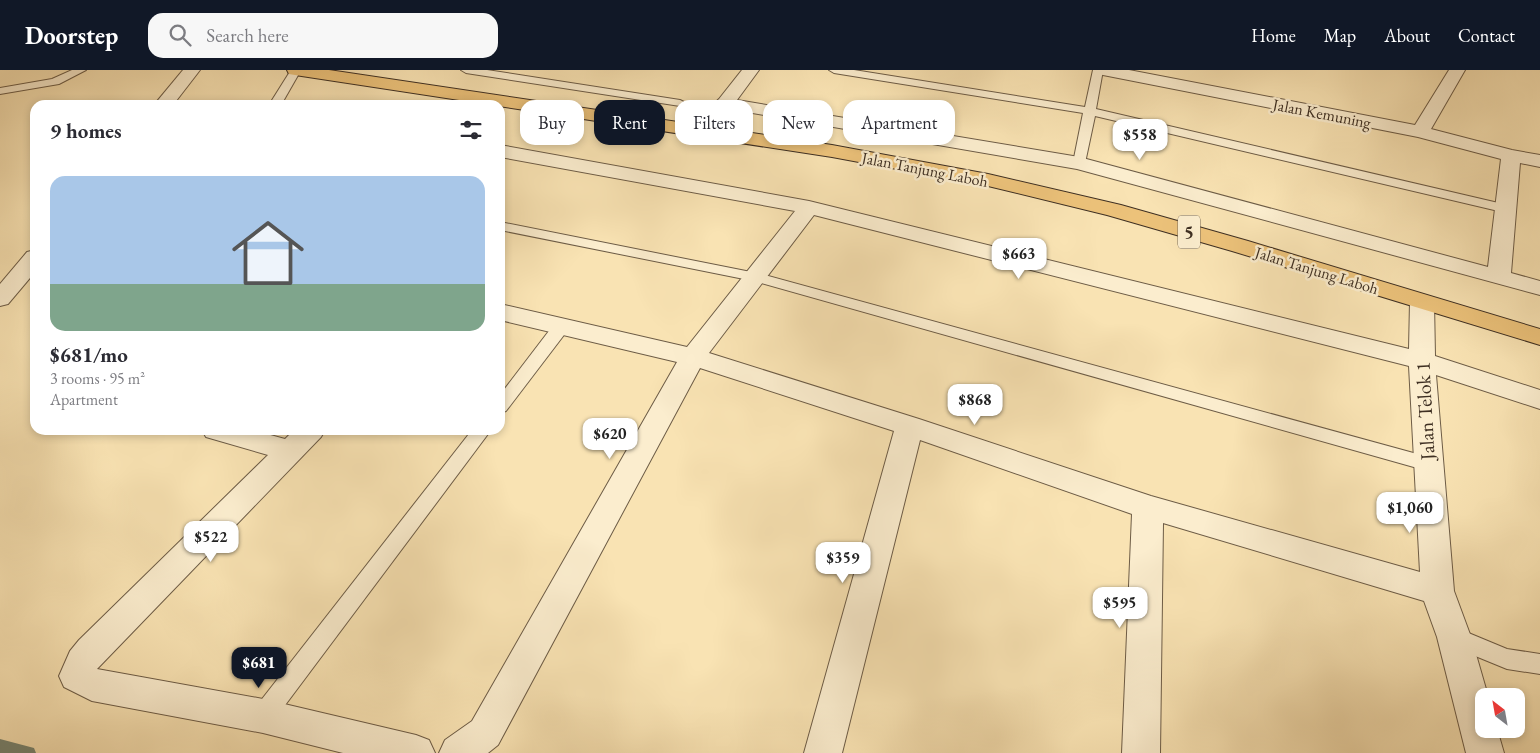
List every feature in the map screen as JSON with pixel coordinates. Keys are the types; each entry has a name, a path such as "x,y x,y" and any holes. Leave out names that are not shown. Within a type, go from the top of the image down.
{"highway":[{"name":"Jalan Tanjung Laboh","path":"296,70 478,100"},
{"name":"Jalan Tanjung Laboh","path":"505,104 675,127"},
{"name":"Jalan Tanjung Laboh","path":"753,139 832,151 1048,193 1240,246 1540,337"}],"street":[{"path":"167,100 192,70"},
{"path":"726,100 751,70"},
{"name":"Jalan Kemuning","path":"1103,70 1420,132 1511,156 1540,161"},
{"path":"1420,132 1457,70"},
{"path":"753,108 1080,163 1540,288"},
{"path":"505,153 809,207 1422,361 1540,400"},
{"path":"1499,277 1511,156"},
{"path":"458,753 485,733 693,357 809,207"},
{"path":"0,299 30,263"},
{"name":"Jalan Telok 1","path":"1422,302 1422,361 1437,591 1454,637 1485,753"},
{"path":"505,313 693,357 909,426 1148,506 1437,591"},
{"path":"823,753 909,426"},
{"path":"258,435 301,440"},
{"path":"301,440 91,651 82,662 77,676 92,685 263,716 416,753"},
{"path":"1141,753 1148,506"}],"lane":[{"path":"0,91 55,82 81,70"},
{"path":"278,100 296,70"},
{"path":"466,70 675,102"},
{"path":"834,70 1090,111 1506,209"},
{"path":"1080,163 1098,70"},
{"path":"505,227 756,277 1428,464"},
{"path":"505,400 561,327"},
{"path":"263,716 478,435"},
{"path":"1454,637 1499,656 1530,664 1540,664"}],"waterway":[{"path":"0,746 29,753"}]}
